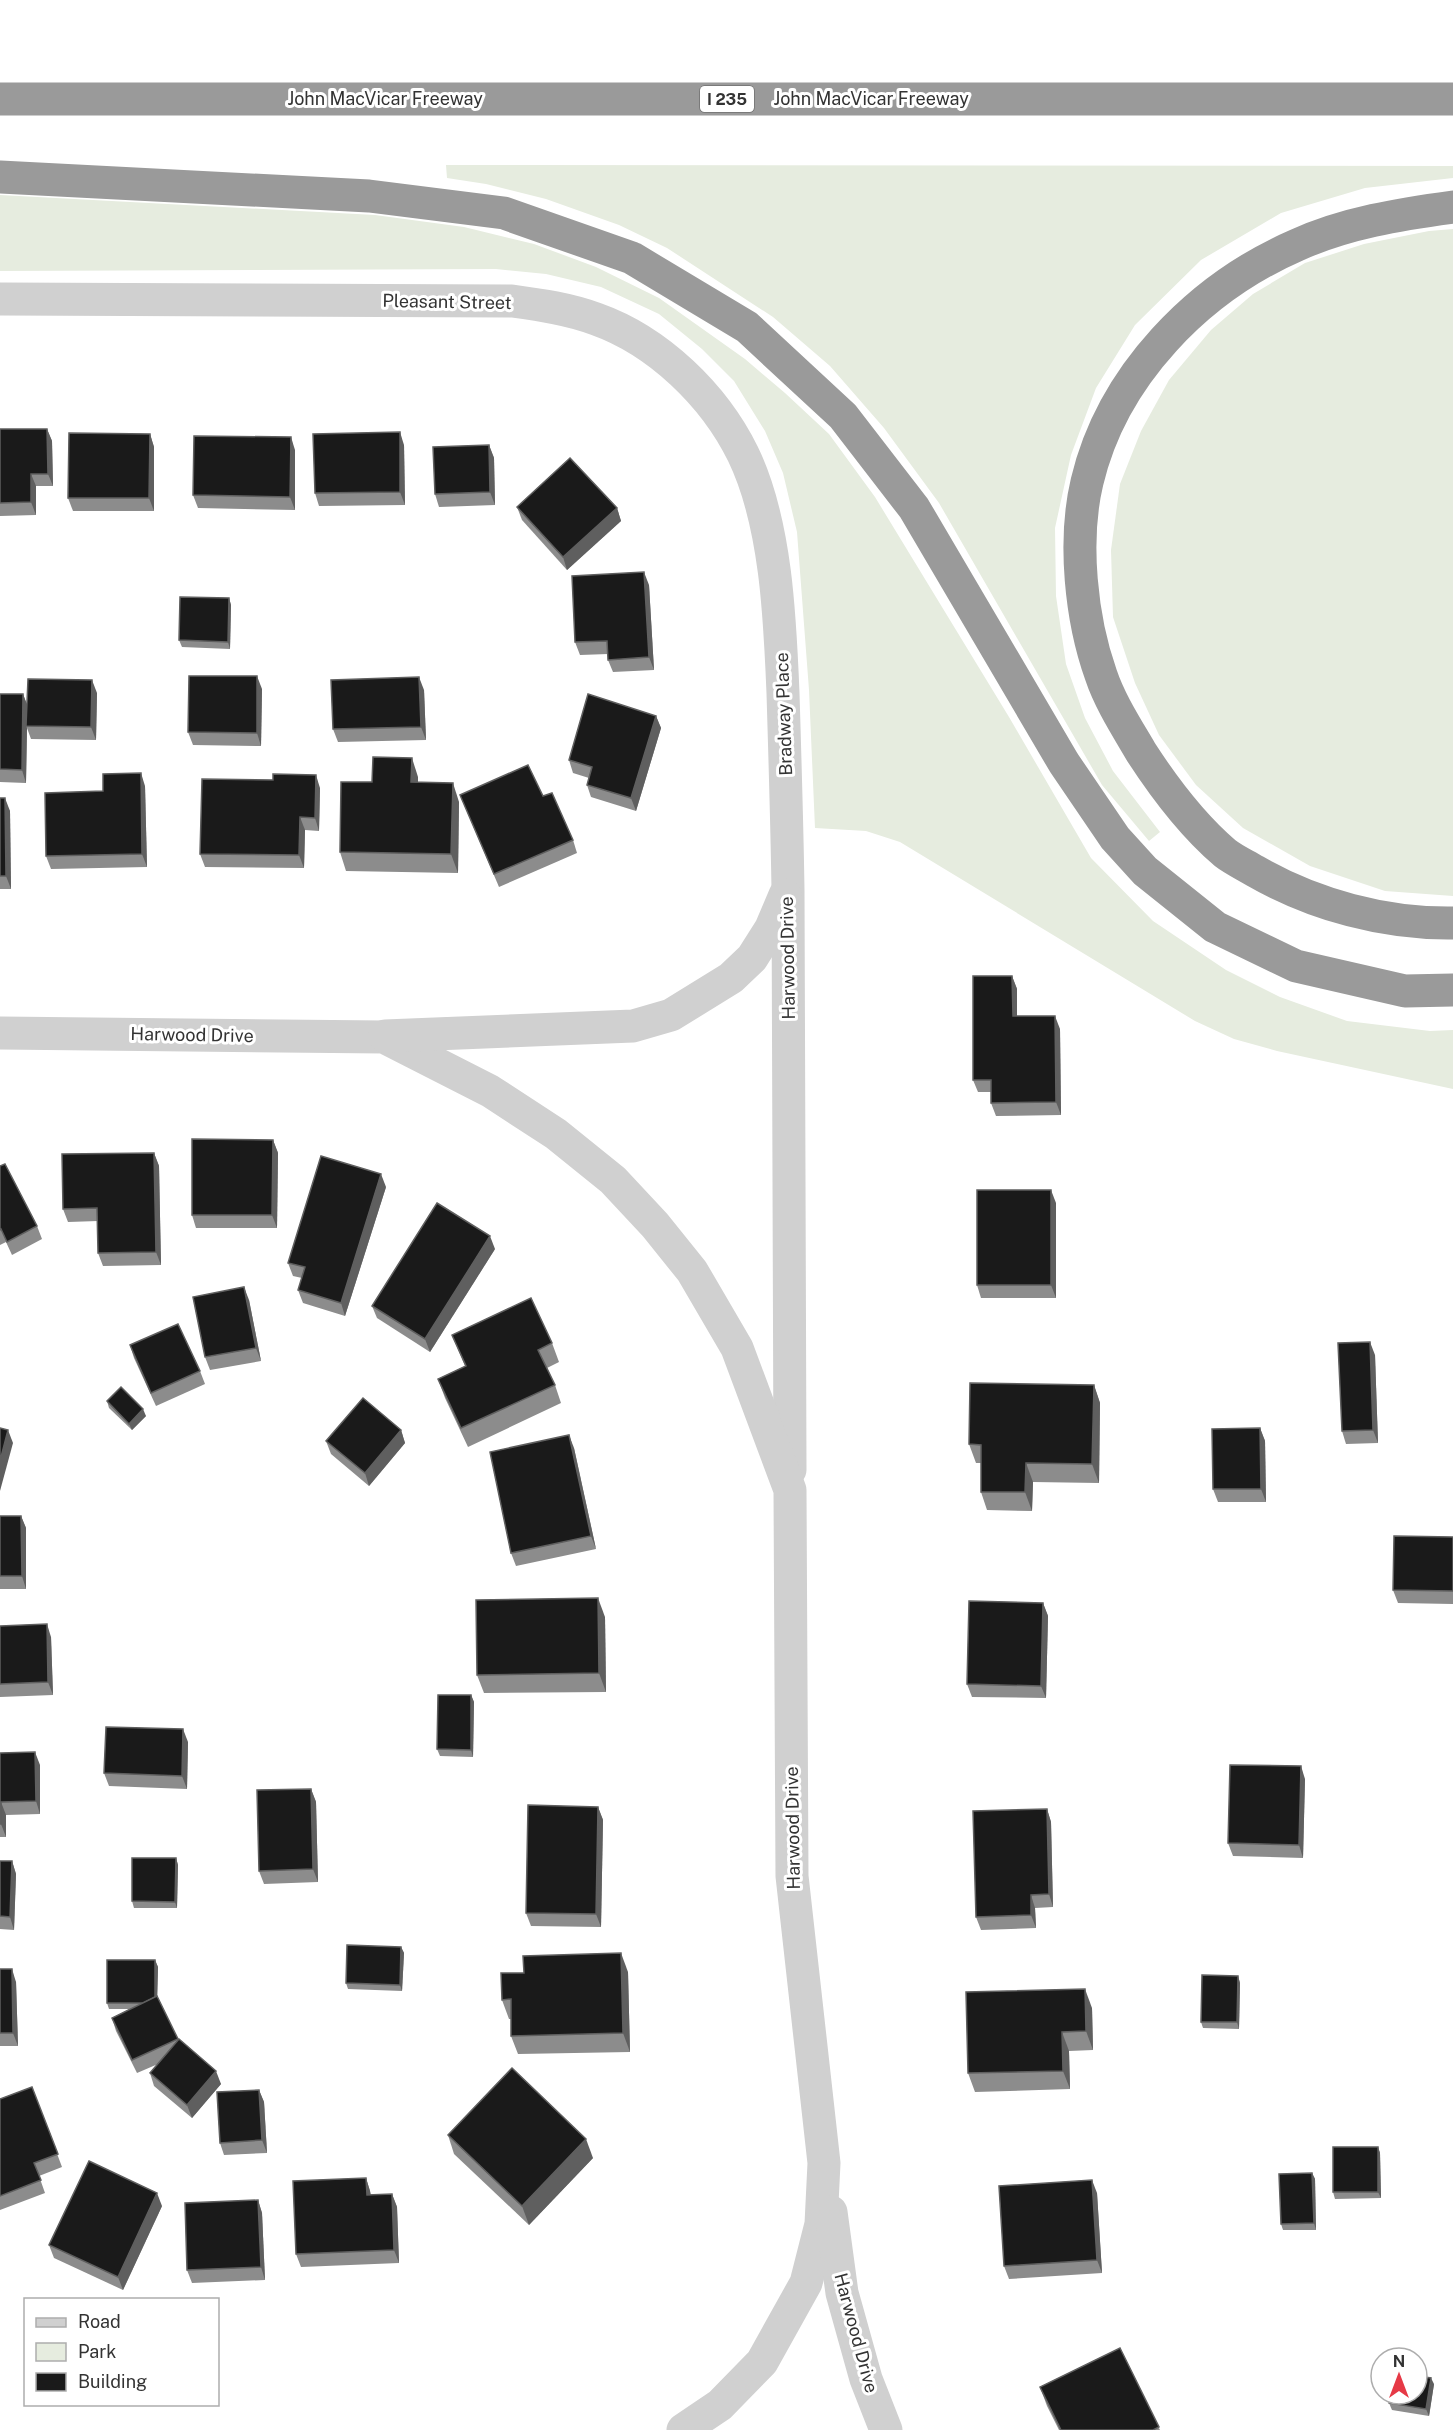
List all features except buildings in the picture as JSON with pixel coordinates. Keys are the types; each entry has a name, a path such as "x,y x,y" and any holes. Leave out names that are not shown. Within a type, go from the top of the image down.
{"highway":[{"name":"John MacVicar Freeway","path":"0,99 1453,99"},
{"path":"0,177 369,196 481,210 504,213 632,258 747,327 843,416 914,508 1064,763 1114,838 1145,871 1215,927 1296,966 1405,991 1453,990"},
{"path":"1453,207 1372,220 1297,244 1233,279 1182,321 1142,365 1108,423 1087,483 1080,548 1084,616 1101,677 1129,732 1163,787 1193,822 1227,855 1265,877 1299,892 1374,916 1413,922 1453,923"}],"street":[{"name":"Pleasant Street","path":"0,299 512,301 556,307 598,319 650,345 693,384 722,417 744,454 760,497 769,542"},
{"name":"Bradway Place","path":"769,542 780,620 789,838 788,888"},
{"name":"Harwood Drive","path":"0,1033 384,1036 633,1026 670,1016 731,978 752,958 771,928 788,888"},
{"name":"Harwood Drive","path":"788,888 792,1876 824,2163 842,2293 866,2379 886,2430"},
{"name":"Harwood Drive","path":"384,1036 490,1091 556,1134 613,1180 655,1226 692,1271 736,1348 790,1490"},
{"name":"Harwood Drive","path":"683,2430 720,2405 762,2362 806,2283 821,2224 824,2163"}],"green space":[{"path":"446,165 1453,166 1453,178 1365,188 1281,213 1201,260 1135,325 1096,388 1071,455 1055,528 1056,596 1066,664 1085,718 1113,771 1160,832 1149,841 1102,785 939,503 884,428 830,366 773,317 667,248 619,225 546,199 486,184 447,178"},
{"path":"0,195 375,215 464,227 534,244 596,267 659,298 745,359 829,434 875,497 1009,717 1091,858 1153,921 1226,970 1280,997 1347,1021 1430,1031 1453,1030 1453,1089 1277,1051 1234,1039 1195,1021 900,842 866,831 815,828 809,690 797,532 783,473 765,431 734,381 702,349 659,314 601,287 546,274 496,269 0,271"},
{"path":"1453,229 1453,896 1385,891 1310,866 1243,828 1196,785 1159,735 1135,683 1113,617 1111,550 1120,484 1141,431 1169,380 1211,330 1253,294 1305,263 1364,244 1429,231"}]}
